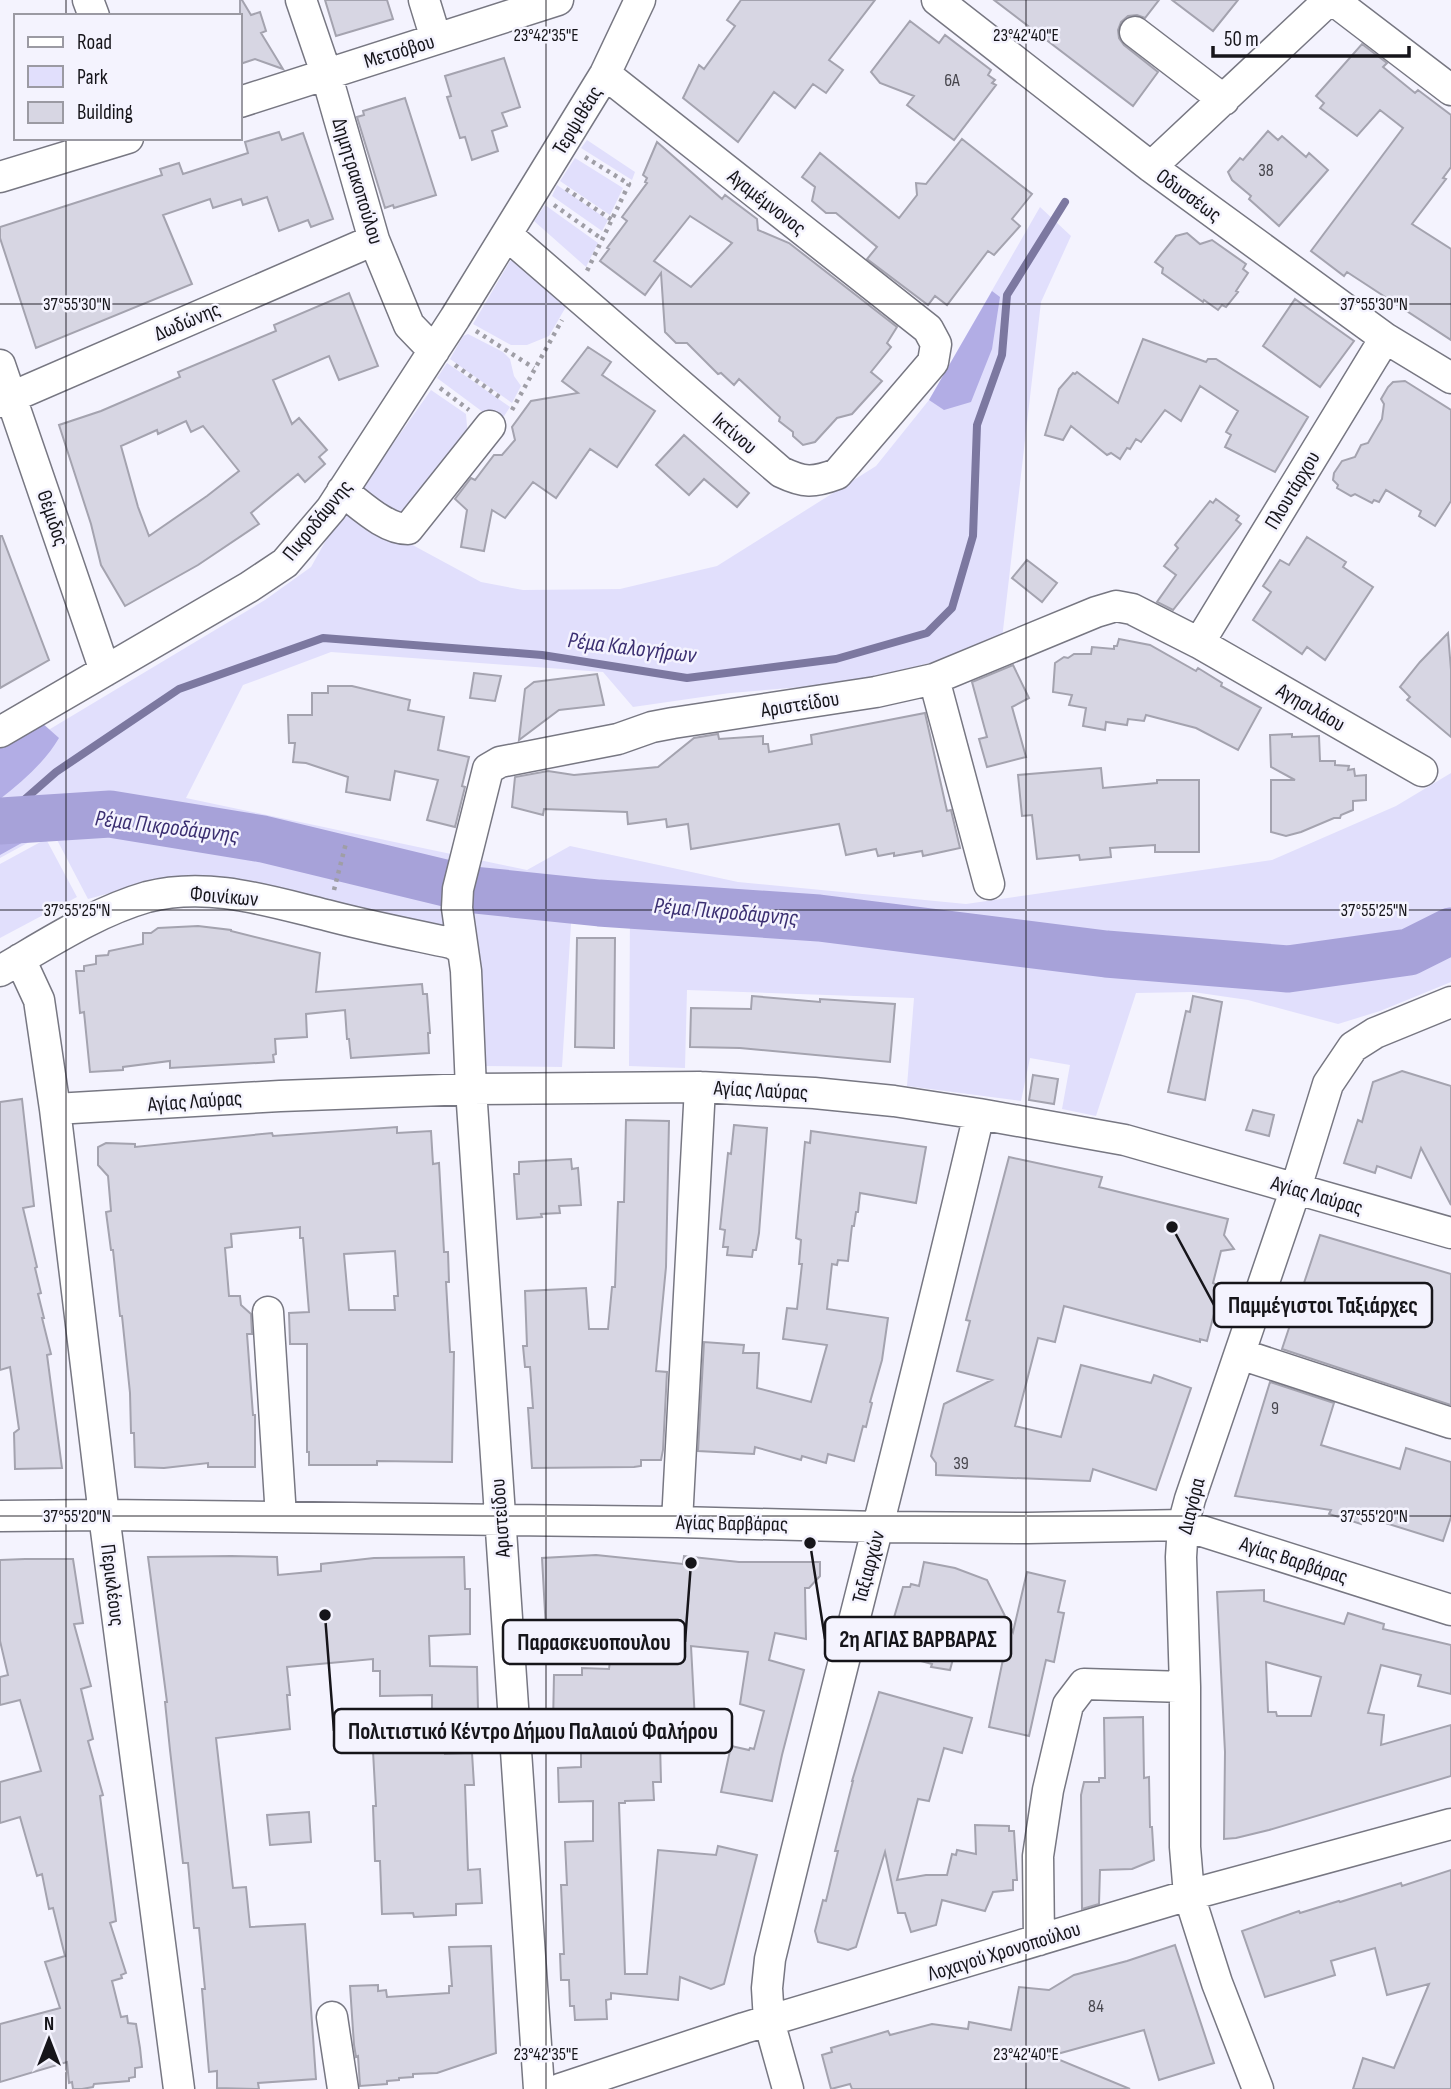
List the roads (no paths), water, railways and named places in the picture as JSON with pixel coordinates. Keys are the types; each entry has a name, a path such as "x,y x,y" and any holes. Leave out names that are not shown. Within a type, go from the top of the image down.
{"street":[{"name":"Δημητρακοπούλου","path":"301,0 326,73 374,240 409,326 427,362"},
{"path":"424,0 436,39"},
{"name":"Μετσόβου","path":"242,101 558,0"},
{"name":"Τερψιθέας","path":"507,235 605,74 640,0"},
{"name":"Οδυσσέως","path":"937,0 1151,167 1385,338 1451,378"},
{"path":"1151,167 1331,0 1451,90"},
{"path":"1135,32 1224,100"},
{"name":"Αγαμέμνονος","path":"605,74 928,329"},
{"path":"0,177 121,140"},
{"name":"Ικτίνου","path":"507,235 780,472 799,481 818,481 837,474 933,362 936,344 928,329"},
{"name":"Πικροδάφνης","path":"0,732 249,587 285,563 331,509 507,235"},
{"name":"Δωδώνης","path":"6,399 374,240"},
{"name":"Πλουτάρχου","path":"1199,643 1385,338"},
{"name":"Θέμιδος","path":"0,365 6,399 105,671"},
{"path":"342,491 385,522 399,529 408,529 489,426"},
{"name":"Αριστείδου","path":"539,2089 471,1088 466,971 457,908 458,889 488,769 493,765 618,740 673,723 876,692 934,679 1116,606 1132,609 1199,643"},
{"name":"Αγησιλάου","path":"1199,643 1422,771"},
{"path":"934,679 989,884"},
{"name":"Φοινίκων","path":"10,965 102,913 149,897 185,892 229,892 250,896 451,943 461,948"},
{"name":"Περικλέους","path":"10,965 30,977 39,1000 179,2089"},
{"name":"Διαγόρα","path":"1258,2089 1217,1983 1189,1895 1185,1847 1185,1687 1181,1557 1183,1525 1328,1084 1353,1047 1375,1033 1451,1002"},
{"path":"677,1522 700,1087"},
{"name":"Αγίας Λαύρας","path":"55,1110 471,1088 700,1087 814,1093 894,1101 1125,1140 1451,1233"},
{"name":"Ταξιαρχών","path":"788,2089 769,2021 767,1988 770,1959 823,1738 932,1314 979,1114"},
{"path":"268,1312 281,1517"},
{"path":"1240,1354 1451,1423"},
{"name":"Αγίας Βαρβάρας","path":"0,1516 281,1517 879,1527 1183,1525 1451,1610"},
{"path":"1039,1940 1038,1856 1048,1790 1068,1705 1084,1684 1185,1687"},
{"name":"Λοχαγού Χρονοπούλου","path":"561,2089 769,2021 1189,1895 1451,1824"},
{"path":"332,2017 343,2089"}],"waterway":[{"name":"Ρέμα Καλογήρων","path":"0,821 56,772 179,689 323,638 542,655 687,678 836,659 927,633 952,608 973,536 977,425 1002,355 1007,295 1065,202"},
{"name":"Ρέμα Πικροδάφνης","path":"0,821 110,814 263,839 474,890 599,903 819,918 1106,954 1288,969 1409,952 1451,931"}],"place":[{"name":"Παμμέγιστοι Ταξιάρχες","path":"1172,1227"},
{"name":"2η ΑΓΙΑΣ ΒΑΡΒΑΡΑΣ","path":"810,1543"},
{"name":"Παρασκευοπουλου","path":"691,1563"},
{"name":"Πολιτιστικό Κέντρο Δήμου Παλαιού Φαλήρου","path":"325,1615"}]}
